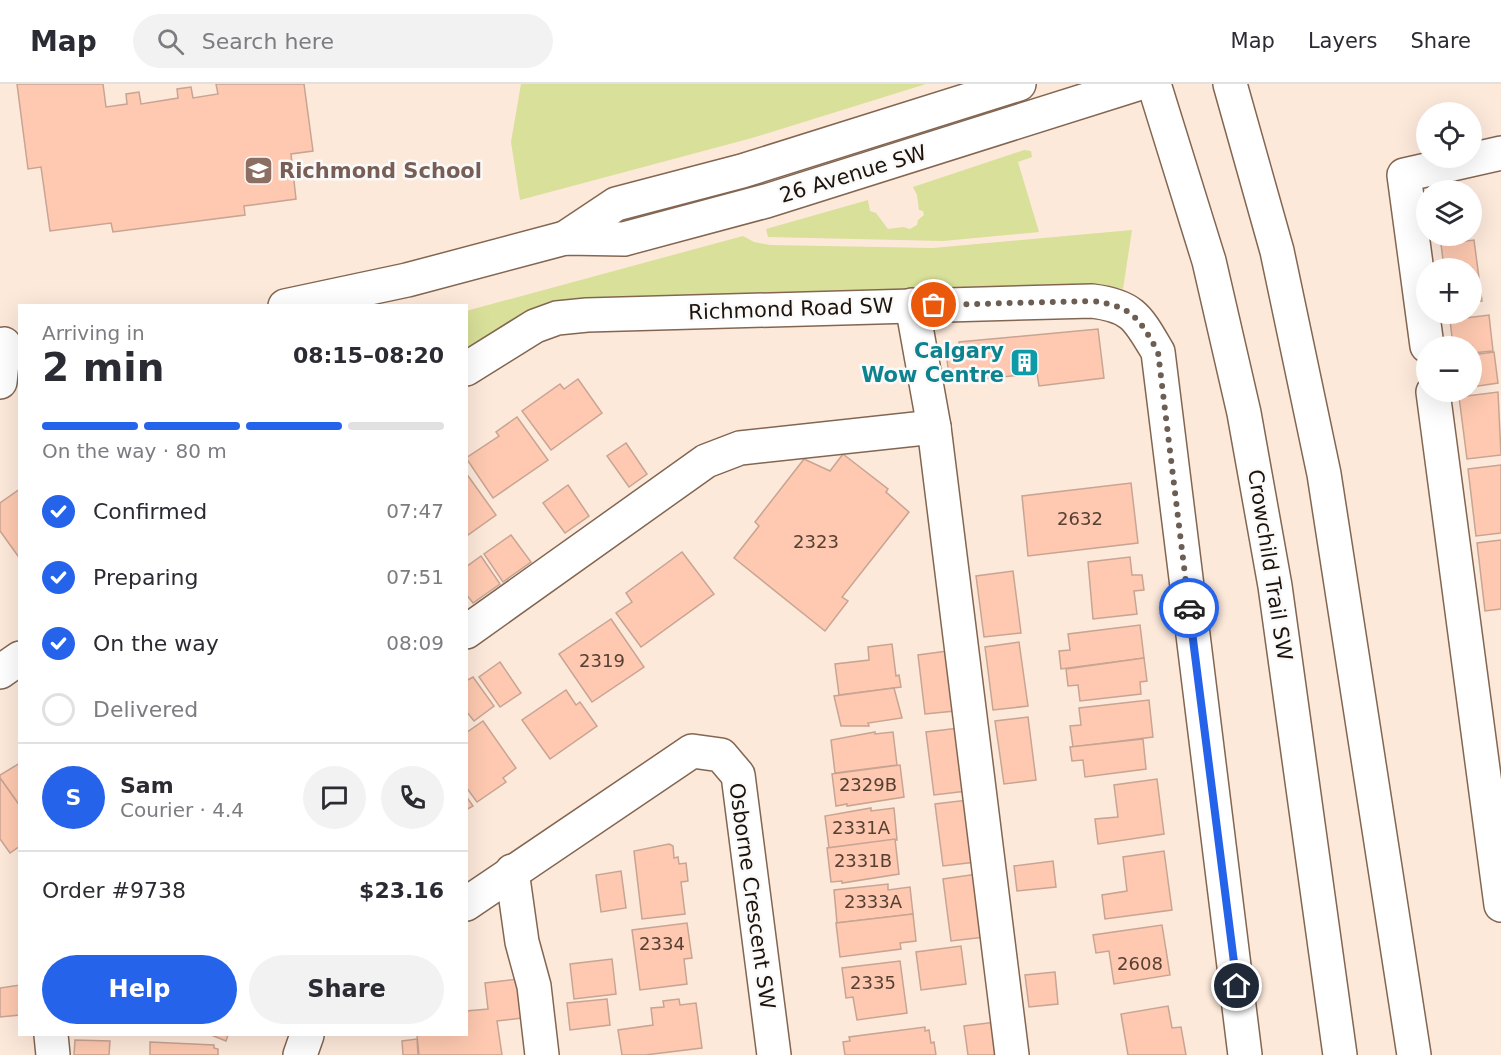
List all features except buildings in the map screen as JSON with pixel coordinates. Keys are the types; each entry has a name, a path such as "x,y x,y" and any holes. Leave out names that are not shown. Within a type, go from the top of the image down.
{"main road":[{"name":"26 Avenue SW","path":"565,238 616,204 742,171 1019,84"},
{"name":"26 Avenue SW","path":"294,304 407,280 565,238 624,239 766,201 1137,84"},
{"name":"Crowchild Trail SW","path":"1154,84 1209,261 1244,413 1275,586 1340,1055"},
{"path":"1230,84 1277,251 1324,474 1414,1055"},
{"path":"1426,336 1404,175 1501,153"},
{"name":"Richmond Road SW","path":"468,368 535,326 557,318 1092,301 1117,304 1142,323 1158,352 1245,1055"},
{"path":"912,305 934,427 1012,1055"},
{"path":"0,382 8,343"},
{"path":"1435,402 1496,811 1501,905"},
{"path":"468,631 706,461 740,448 934,427"},
{"path":"0,672 18,659"},
{"name":"Osborne Crescent SW","path":"468,903 692,751 721,755 738,775 774,1055"},
{"path":"512,871 522,942 534,986 542,1055"},
{"path":"51,1036 53,1055"},
{"path":"300,1055 307,1036"}],"green space":[{"path":"521,84 926,84 752,138 520,200 511,142"},
{"path":"1024,150 1031,151 1032,157 1018,162 1039,232 943,241 768,237 766,229 868,200 870,211 876,213 888,229 903,227 910,229 917,225 918,220 924,215 923,211 919,210 917,195 913,187"},
{"path":"1132,230 1123,289 1104,285 597,301 468,354 468,310 743,236 754,242 770,245 933,248"}],"way so far":[{"path":"934,305 1092,301 1117,304 1142,323 1158,352 1189,608"}],"place":[{"name":"Richmond School","path":"258,171"},
{"name":"Calgary Wow Centre","path":"1025,363"}],"route":[{"path":"1189,608 1237,986"}]}
